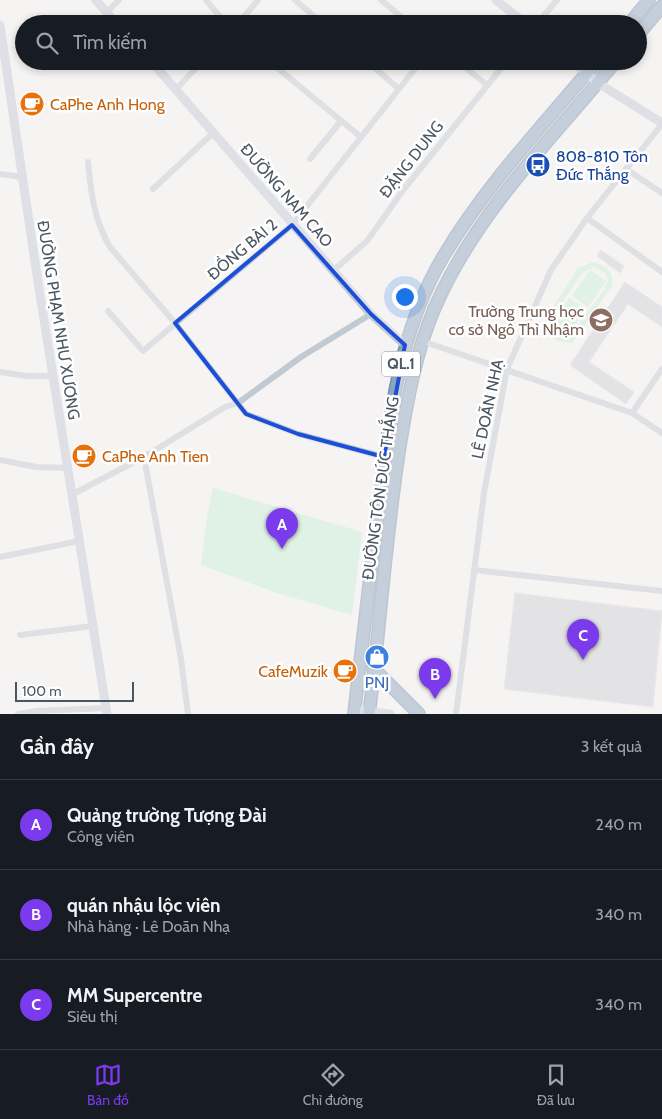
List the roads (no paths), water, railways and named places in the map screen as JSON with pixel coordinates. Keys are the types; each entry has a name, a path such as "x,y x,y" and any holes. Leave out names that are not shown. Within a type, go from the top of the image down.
{"highway":[{"path":"636,15 649,0"},
{"path":"647,24 662,6"},
{"name":"ĐƯỜNG TÔN ĐỨC THẮNG","path":"355,712 384,457 404,345 442,257 466,221 503,173 590,70"},
{"name":"ĐƯỜNG TÔN ĐỨC THẮNG","path":"369,713 396,468 422,341 441,293 464,252 498,202 609,70"},
{"path":"374,668 419,714"}],"street":[{"path":"96,0 110,15"},
{"path":"107,12 119,0"},
{"path":"206,0 218,15"},
{"path":"246,15 258,0"},
{"path":"295,0 312,15"},
{"path":"381,0 399,15"},
{"path":"496,0 515,15"},
{"path":"544,15 557,0"},
{"name":"ĐƯỜNG PHẠM NHƯ XƯƠNG","path":"0,26 22,178 106,711 36,711 18,714"},
{"name":"ĐƯỜNG NAM CAO","path":"159,70 371,314 404,345"},
{"path":"176,89 194,70"},
{"path":"280,70 361,137"},
{"path":"377,70 399,89"},
{"name":"ĐỒNG BÀI 2","path":"108,311 143,351 292,225 413,70"},
{"path":"468,70 487,85"},
{"name":"ĐẶNG DUNG","path":"334,270 367,241 404,189 500,70"},
{"path":"582,70 598,83 662,123"},
{"path":"310,159 341,121"},
{"name":"LÊ DOÃN NHẠ","path":"456,714 484,493 507,369 551,270 587,218 662,123"},
{"path":"154,188 213,133"},
{"path":"88,162 92,203 101,233 110,247 175,323 246,414 298,434 384,457"},
{"path":"626,169 662,193"},
{"path":"0,174 22,178"},
{"path":"587,218 662,272"},
{"path":"72,494 144,457 225,407 238,403 301,357 371,314"},
{"path":"422,341 632,413 662,433"},
{"path":"632,413 662,369"},
{"path":"0,372 28,376 53,376"},
{"path":"144,457 181,659 188,714"},
{"path":"0,460 36,467 67,468"},
{"path":"0,557 79,541"},
{"path":"474,570 662,591"},
{"path":"20,635 92,626"},
{"path":"355,712 390,714"}],"place":[{"name":"CaPhe Anh Hong","path":"32,104"},
{"name":"808-810 Tôn Đức Thắng","path":"538,165"},
{"name":"Trường Trung học cơ sở Ngô Thì Nhậm","path":"601,320"},
{"name":"CaPhe Anh Tien","path":"84,456"},
{"name":"Quảng trường Tượng Đài","path":"282,549"},
{"name":"PNJ","path":"377,657"},
{"name":"MM Supercentre","path":"583,660"},
{"name":"CafeMuzik","path":"345,671"},
{"name":"quán nhậu lộc viên","path":"435,699"}]}
